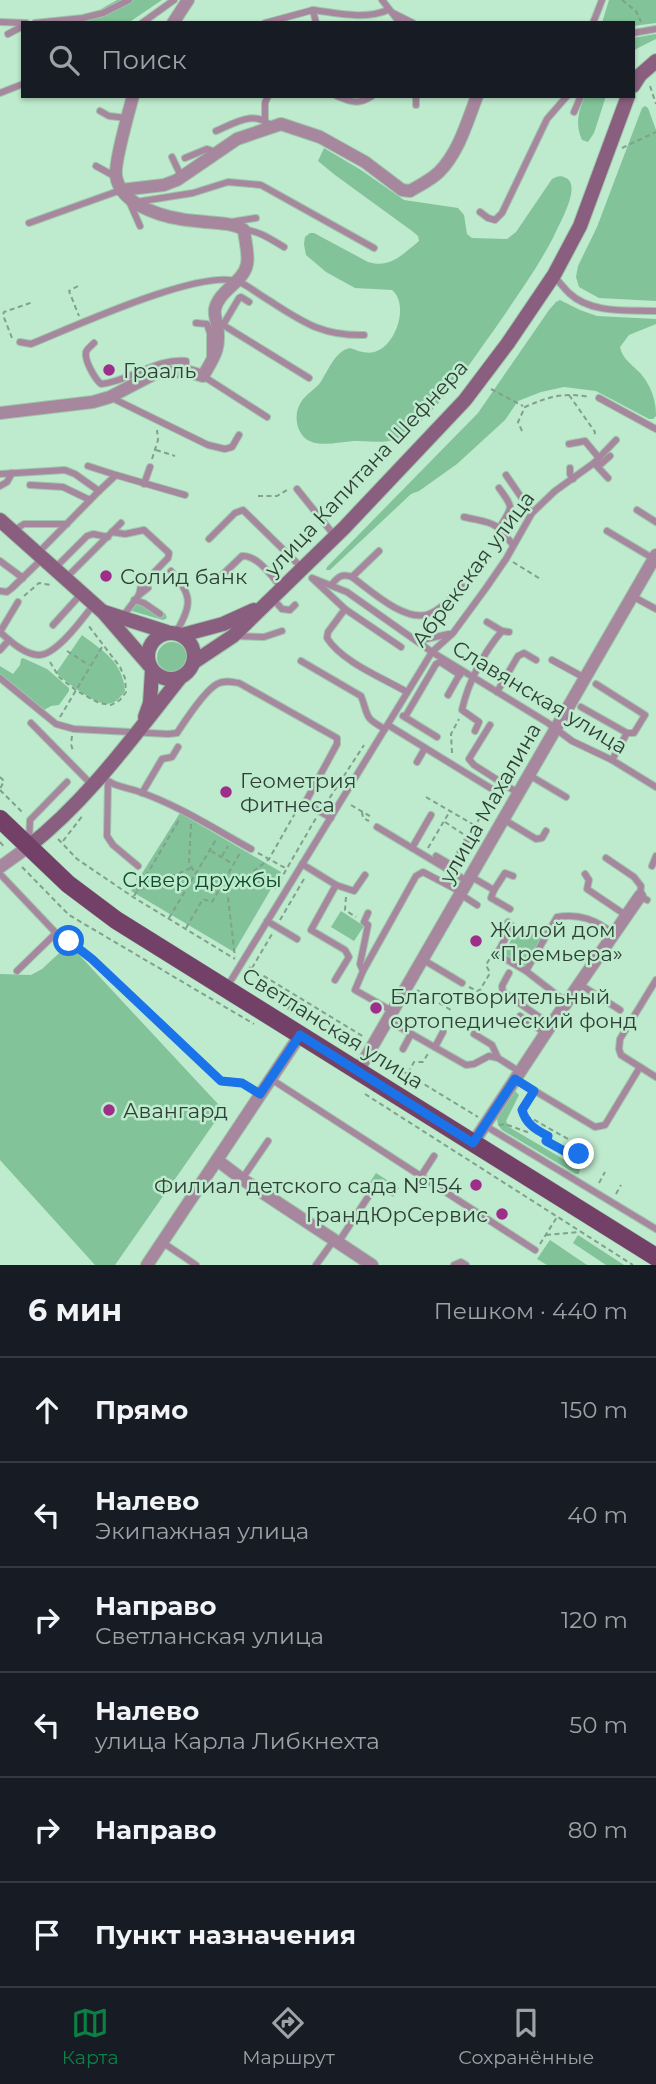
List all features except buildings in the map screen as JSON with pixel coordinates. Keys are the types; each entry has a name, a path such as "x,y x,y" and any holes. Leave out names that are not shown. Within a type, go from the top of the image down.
{"main road":[{"path":"635,83 656,61"},
{"name":"улица Капитана Шефнера","path":"175,634 223,624 273,597 307,573 335,537 464,400 508,343 554,275 580,226 627,98"},
{"path":"0,520 99,608 150,668 164,679 180,678"},
{"name":"улица Капитана Шефнера","path":"194,662 233,636 273,597"},
{"path":"28,847 50,831 100,781 194,662 190,642 175,634 99,608"},
{"path":"139,730 149,703 150,668 147,654 150,644 157,636 175,634"},
{"name":"Светланская улица","path":"0,819 68,884 116,920 300,1035 357,1079 473,1143 656,1257"}],"street":[{"path":"174,21 188,0"},
{"path":"0,414 93,402 110,397 156,373 186,371 203,376 215,357 218,348 214,312 217,303 247,265 244,230 226,224 177,220 150,211 128,196 116,177 132,98"},
{"path":"128,196 177,180 216,152 268,123 281,124 320,137 365,162 402,190 410,191 437,174 449,160 476,98"},
{"name":"улица Махалина","path":"357,1079 371,1047 407,984 555,729 590,681 632,596 653,564"},
{"path":"0,867 28,847"},
{"path":"473,1143 483,1122 566,1002 627,916 643,898"},
{"path":"147,1265 300,1035"},
{"path":"217,1160 372,1265"}],"lane":[{"path":"54,21 103,13 129,0"},
{"path":"145,21 174,0"},
{"path":"382,0 398,21"},
{"path":"594,21 602,0"},
{"path":"272,21 313,10 377,15 388,10"},
{"path":"313,10 316,21"},
{"path":"388,10 408,21"},
{"path":"0,22 21,24"},
{"path":"8,34 21,26"},
{"path":"635,32 656,29"},
{"path":"0,93 21,86"},
{"path":"216,131 249,117 268,123 265,103 267,98"},
{"path":"342,98 353,103 364,102 369,98"},
{"path":"416,98 416,105"},
{"path":"480,212 495,220 502,213 547,119 565,98"},
{"path":"574,112 580,98"},
{"path":"100,111 109,116 127,118"},
{"path":"184,158 207,149 216,152"},
{"path":"172,157 181,176"},
{"path":"96,166 116,177"},
{"path":"29,223 128,196 193,193 228,182 261,185 374,248"},
{"path":"128,196 139,226"},
{"path":"226,224 235,220 256,218"},
{"path":"244,230 265,236 284,247"},
{"path":"554,275 570,295 584,304 607,309 656,311"},
{"path":"20,342 31,344 137,301 212,279 237,281 313,328 331,333 364,335"},
{"path":"215,330 239,298 249,302"},
{"path":"196,323 207,324 309,378"},
{"path":"350,326 350,335"},
{"path":"94,343 85,355 96,380 101,384 176,360 186,361 186,371"},
{"path":"203,376 267,417"},
{"path":"110,397 208,445 225,449 232,447 239,435"},
{"path":"599,398 656,429"},
{"name":"Абрекская улица","path":"226,989 238,961 267,921 432,652 453,633 506,559 532,513 555,491 597,460 616,440"},
{"path":"569,444 585,441 608,478"},
{"path":"597,460 601,464 610,456"},
{"path":"88,466 185,495"},
{"path":"145,484 150,467"},
{"path":"570,468 573,479"},
{"path":"0,474 69,470 99,491"},
{"path":"0,486 7,482 12,473"},
{"path":"0,592 7,592 23,578 67,524 116,475"},
{"path":"506,475 532,513"},
{"path":"30,485 62,487 90,500"},
{"path":"499,488 511,504 511,509 499,527"},
{"path":"297,489 335,537"},
{"path":"72,507 82,508"},
{"path":"209,539 235,513 243,510 345,609 401,647"},
{"path":"637,510 656,522"},
{"path":"464,517 493,523 513,545"},
{"path":"61,573 110,535 121,523"},
{"path":"13,531 24,524 67,524"},
{"path":"61,573 87,536 144,530 167,551 168,558 141,586 122,618"},
{"path":"607,531 653,564"},
{"path":"352,577 379,551"},
{"path":"217,580 245,555 256,561 273,597 282,609 290,610 295,606"},
{"path":"0,561 23,578"},
{"path":"171,571 184,586 188,597 185,616 175,634"},
{"name":"Славянская улица","path":"307,573 347,592 461,673 473,677 572,741 612,760 656,787"},
{"path":"331,584 339,577 352,577 393,607 415,616 427,615 440,607 463,586"},
{"path":"136,597 148,589"},
{"path":"53,625 82,593"},
{"path":"632,596 656,609"},
{"path":"136,597 160,614"},
{"path":"20,600 0,632 35,655 46,654 59,645 99,608"},
{"path":"345,609 328,632 327,638 332,646 408,692"},
{"path":"475,731 479,722 463,712 463,706 480,664 506,632 487,622"},
{"path":"233,636 264,637 282,631"},
{"path":"417,641 453,633"},
{"path":"0,650 9,640"},
{"path":"497,692 518,656 524,653 536,660"},
{"path":"552,660 645,715 634,733 626,733 581,707"},
{"path":"301,661 361,696 369,719 425,748 492,789"},
{"path":"405,717 436,664 440,662 461,673 448,695"},
{"path":"480,664 520,687"},
{"path":"0,678 56,724 74,729 177,733 188,716 217,684 226,681 239,683 337,738 337,744 305,803 331,818"},
{"path":"501,706 506,698"},
{"path":"395,712 437,737"},
{"path":"31,723 100,781 142,793 185,810 251,849"},
{"path":"490,725 469,759 518,793"},
{"path":"612,760 626,733"},
{"path":"142,793 162,759 172,757 178,747"},
{"path":"417,762 425,748"},
{"path":"529,775 566,797"},
{"path":"100,781 107,836 113,845 138,866"},
{"path":"28,847 30,820 67,782"},
{"path":"412,848 431,815"},
{"path":"503,819 536,839 542,838 546,831"},
{"path":"377,827 389,839 454,869"},
{"path":"454,869 466,842"},
{"path":"436,856 454,869 477,905"},
{"path":"652,866 656,856"},
{"path":"606,858 634,877 641,886 643,898"},
{"path":"302,864 339,886 354,891 365,874"},
{"path":"494,890 465,886 423,872 416,876 354,987 411,1034 466,1065 489,1056 498,1058"},
{"path":"510,909 491,898 503,875 507,873 513,876"},
{"path":"0,874 56,933 92,959 221,1081 242,1083 260,1094"},
{"path":"585,874 589,880 587,889"},
{"path":"580,883 627,916"},
{"path":"335,980 349,957 345,950 310,931 339,886"},
{"path":"363,971 360,964 368,925 364,922 368,913"},
{"path":"526,971 557,917 571,914 583,916 598,922 614,934"},
{"path":"267,921 297,939"},
{"path":"508,922 512,926 497,954 526,971 566,1002"},
{"path":"16,971 56,933"},
{"path":"422,959 462,982"},
{"path":"509,973 502,986 503,992 548,1029"},
{"path":"656,980 620,1039 619,1049 621,1055 656,1077"},
{"path":"579,984 620,1010"},
{"path":"520,1016 548,1029"},
{"path":"433,1046 443,1032"},
{"path":"403,1049 411,1034"},
{"path":"474,1034 492,1045 498,1058 534,1091 595,1127 604,1125 640,1067"},
{"path":"271,1079 535,1250"},
{"path":"522,1110 534,1091"},
{"path":"483,1122 656,1229"},
{"path":"242,1179 268,1141"},
{"path":"421,1177 435,1156"},
{"path":"316,1265 368,1197"},
{"path":"162,1242 196,1265"},
{"path":"454,1265 461,1262 466,1265"}],"path":[{"path":"622,0 636,11 643,30"},
{"path":"649,85 656,104"},
{"path":"621,148 656,132"},
{"path":"78,286 69,291 82,324"},
{"path":"20,342 12,338 3,315 4,312 33,302"},
{"path":"490,388 525,407"},
{"path":"568,394 595,432 591,447"},
{"path":"522,431 518,422 525,407 547,397 568,394 599,398"},
{"path":"158,440 155,449 174,456"},
{"path":"258,496 277,496 297,489"},
{"path":"506,559 542,580"},
{"path":"20,600 39,583 51,584"},
{"path":"59,645 89,666"},
{"path":"46,654 59,677 77,691 99,703 111,705 125,694 126,685 123,673 102,645 77,691 56,724"},
{"path":"452,758 451,734 463,712"},
{"path":"274,892 320,812 365,743 376,743"},
{"path":"0,776 4,781 0,790 30,820"},
{"path":"475,845 475,826 493,795 492,789"},
{"path":"426,797 475,826"},
{"path":"349,804 377,821 377,827"},
{"path":"133,897 185,810"},
{"path":"429,846 450,811"},
{"path":"192,815 192,868 196,874 226,889 233,888 269,859 293,814"},
{"path":"444,822 464,833 462,838 466,842"},
{"path":"50,831 77,859 133,897 238,961 483,1122"},
{"path":"221,857 232,838"},
{"path":"0,842 69,915 262,1029"},
{"path":"169,918 215,842"},
{"path":"251,849 287,869"},
{"path":"210,850 233,864"},
{"path":"185,929 203,899 212,902 238,856"},
{"path":"137,891 138,866"},
{"path":"137,891 192,868"},
{"path":"339,886 346,897 345,910 364,922"},
{"path":"226,889 238,961"},
{"path":"238,961 242,948"},
{"path":"407,984 451,1010"},
{"path":"474,989 477,991 483,986"},
{"path":"407,1074 414,1062 423,1062 433,1046"},
{"path":"357,1079 557,1217 633,1265"},
{"path":"522,1110 532,1127 548,1136 546,1141 573,1154 577,1158 581,1159 579,1163 571,1159 573,1154"},
{"path":"531,1118 582,1147 577,1158"},
{"path":"500,1125 517,1127 527,1132 530,1138"},
{"path":"527,1132 532,1127"},
{"path":"596,1187 605,1171"},
{"path":"614,1198 621,1185"},
{"path":"557,1217 545,1235 581,1232"}],"green space":[{"path":"117,0 162,0 131,21 89,21 96,12"},
{"path":"609,0 656,0 656,23 635,26 635,21 603,21"},
{"path":"656,34 656,39 635,50 635,38"},
{"path":"584,98 605,98 594,133 588,142 582,140 580,134 579,113"},
{"path":"645,106 656,130 656,301 599,298 579,287 576,277 578,266 597,227"},
{"path":"324,148 404,200 458,208 464,215 467,234 472,238 507,239 516,232 552,179 562,176 566,178 572,189 554,236 494,330 438,403 405,435 392,440 314,443 302,435 297,424 301,402 320,383 336,357 350,348 371,353 384,347 395,332 400,313 400,304 392,290 355,288 326,272 306,255 305,237 314,233 376,264 396,259 419,241 412,231 318,161"},
{"path":"560,300 597,316 656,319 656,324 629,335 620,347 625,358 648,383 656,416 649,419 596,391 564,387 518,401 505,420 457,464 411,494 330,570 326,570 478,413 549,310"},
{"path":"136,603 162,615 165,613 167,618 163,620 132,611"},
{"path":"82,635 111,658 120,672 125,691 112,703 98,702 56,673"},
{"path":"172,642 183,646 187,657 183,668 172,672 161,668 157,657 161,646"},
{"path":"23,658 47,669 69,688 59,705 44,710 0,675 0,666 13,674"},
{"name":"Сквер дружбы","path":"180,813 281,872 234,952 131,891"},
{"path":"341,911 364,926 354,941 331,927"},
{"path":"520,926 542,939 526,967 503,953"},
{"name":"Авангард","path":"69,944 218,1104 219,1116 115,1265 95,1265 0,1160 0,974 31,975 42,969"},
{"path":"515,1091 519,1095 506,1121 509,1127 580,1169 579,1174 502,1130 498,1125 497,1118"},
{"path":"376,1173 399,1188 393,1197 370,1182"},
{"path":"578,1235 624,1265 606,1265 573,1243"},
{"path":"550,1240 587,1265 547,1265 537,1259"}],"place":[{"name":"Грааль","path":"109,370"},
{"name":"Солид банк","path":"106,576"},
{"name":"Геометрия Фитнеса","path":"226,792"},
{"name":"Жилой дом «Премьера»","path":"476,941"},
{"name":"Благотворительный ортопедический фонд","path":"376,1008"},
{"name":"Авангард","path":"109,1110"},
{"name":"Филиал детского сада №154","path":"476,1185"},
{"name":"ГрандЮрСервис","path":"502,1214"}],"route":[{"path":"69,941 92,959 221,1081 242,1083 260,1094 300,1035 473,1143 515,1079 534,1091 522,1110 532,1127 548,1136 546,1141 577,1158 579,1154"}]}
